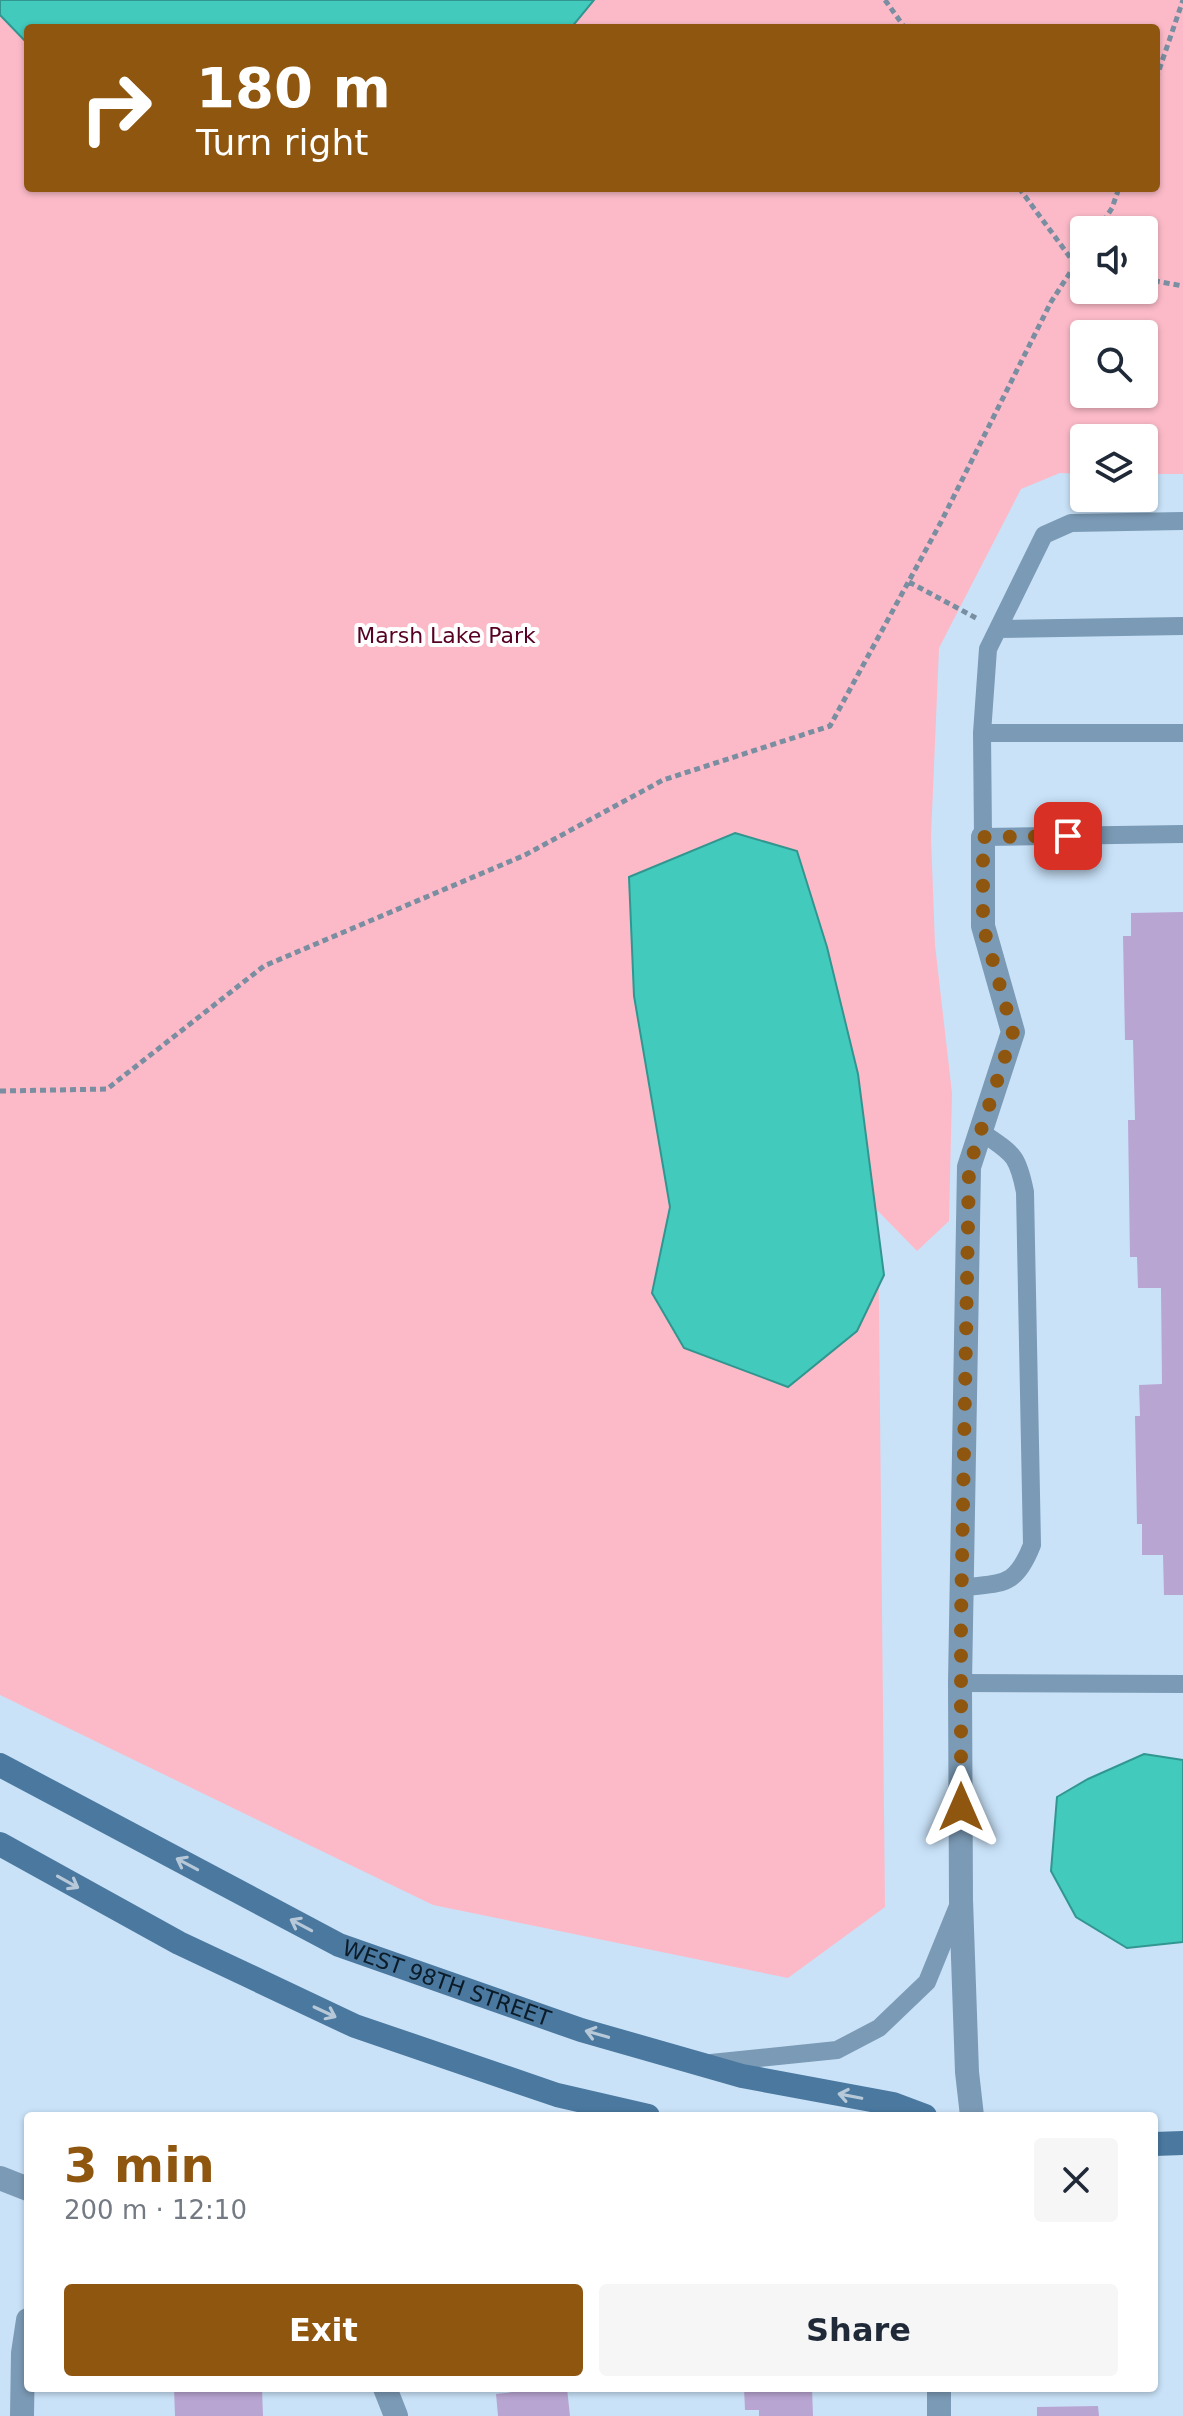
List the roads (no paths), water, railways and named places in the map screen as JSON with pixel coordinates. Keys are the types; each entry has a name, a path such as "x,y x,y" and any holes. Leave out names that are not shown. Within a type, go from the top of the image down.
{"street":[{"path":"972,2112 967,2072 961,1900 960,1683 969,1167 1013,1032 983,926 983,837"},
{"name":"WEST 98TH STREET","path":"0,1765 339,1945 581,2030 742,2076 893,2104 914,2112"},
{"path":"0,1844 179,1943 355,2026 557,2095 631,2112"},
{"path":"1158,2144 1183,2143"},
{"path":"0,2178 24,2187"},
{"path":"22,2416 24,2346"},
{"path":"387,2392 396,2416"},
{"path":"939,2392 939,2416"}],"lane":[{"path":"1183,521 1071,523 1044,535 988,649 982,733 983,837 1183,834"},
{"path":"998,629 1183,626"},
{"path":"982,733 1183,733"},
{"path":"961,1588 1010,1581 1024,1566 1032,1545 1025,1192 1019,1164 1010,1153 980,1131"},
{"path":"960,1683 1183,1684"},
{"path":"700,2064 837,2050 879,2028 927,1982 961,1900"}],"park label":[{"name":"Marsh Lake Park","path":"446,635"}]}
